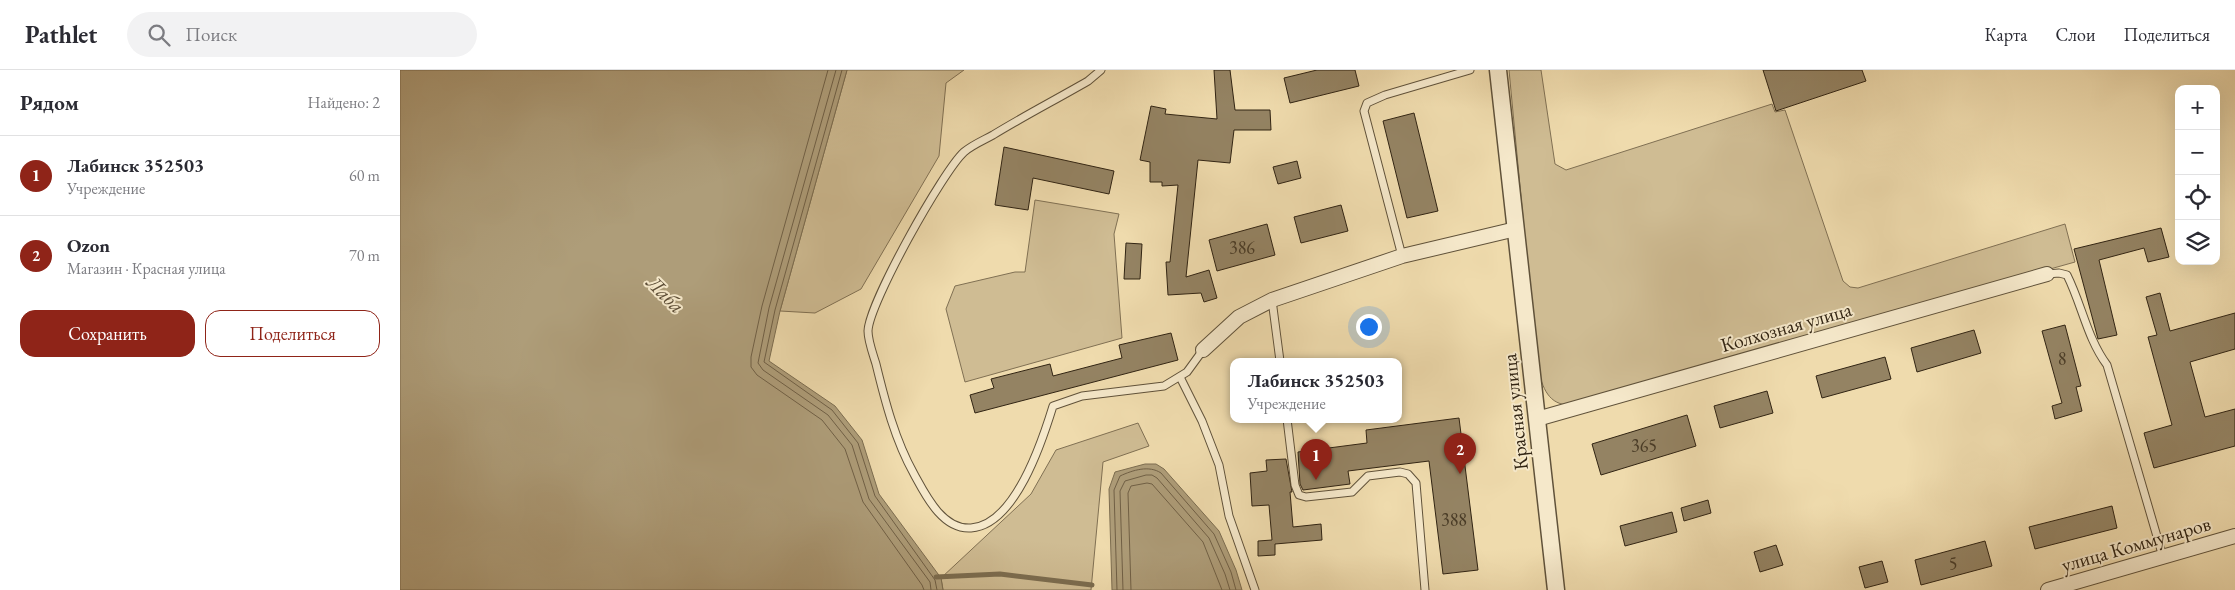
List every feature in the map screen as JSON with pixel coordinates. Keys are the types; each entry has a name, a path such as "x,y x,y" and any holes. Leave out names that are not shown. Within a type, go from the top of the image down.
{"street":[{"name":"Красная улица","path":"1498,70 1556,590"},
{"path":"1203,350 1239,317 1272,300 1402,256 1516,229"},
{"name":"Колхозная улица","path":"1537,419 2046,274"},
{"name":"улица Коммунаров","path":"2048,590 2235,536"}],"lane":[{"path":"1100,70 1088,81 964,153 941,184 892,269 874,308 868,330 887,410 909,466 930,502 950,523 969,528 985,525 1004,509 1027,475 1053,406 1082,396 1164,386 1187,372 1203,350"},
{"path":"1402,256 1364,111 1367,102 1384,95 1470,70"},
{"path":"2046,274 2059,273 2067,276 2075,292 2096,351 2107,365 2163,558"},
{"path":"1272,300 1280,358"},
{"path":"1180,377 1202,421 1219,466 1229,516 1255,590"},
{"path":"1287,423 1295,485 1299,495 1306,497 1352,492 1368,476 1400,472 1408,474 1416,482 1425,590"}],"shaded area":[{"path":"847,70 964,70 946,83 939,156 861,289 815,313 780,311"},
{"path":"1509,70 1541,70 1555,164 1566,170 1772,104 1775,112 1785,110 1843,281 1850,287 1858,288 2065,224 2075,262 1567,405 1554,401 1546,392 1537,366"},
{"path":"1035,200 1119,214 1114,234 1122,338 965,382 946,309 955,286 1015,272 1025,272"},
{"path":"1138,423 1149,446 1103,462 1091,590 943,590 941,578 1031,494 1056,450"}],"water":[{"name":"Лаба","path":"400,70 847,70 780,311 769,361 835,406 862,440 879,494 941,578 943,590 400,590"},
{"path":"1145,464 1156,464 1164,469 1219,531 1236,570 1242,590 1112,590 1109,489 1115,472"}],"building":[{"path":"1214,70 1230,70 1235,110 1270,110 1271,130 1234,130 1230,163 1198,160 1186,277 1209,270 1217,298 1204,302 1201,293 1168,295 1166,262 1170,262 1178,185 1162,186 1162,182 1150,182 1150,162 1140,160 1151,106 1166,109 1165,114 1217,119"},
{"path":"1317,70 1355,70 1359,86 1290,103 1284,78"},
{"path":"1763,70 1862,70 1866,81 1776,111"},
{"path":"1414,113 1438,211 1407,218 1383,121"},
{"path":"1004,147 1114,171 1109,194 1033,178 1028,210 995,205"},
{"path":"1297,161 1301,178 1278,184 1273,167"},
{"path":"1341,205 1348,231 1301,243 1294,217"},
{"path":"1267,224 1275,255 1217,271 1209,240"},
{"path":"2161,228 2169,257 2148,262 2144,248 2099,260 2117,335 2098,339 2074,249"},
{"path":"1126,243 1142,244 1140,279 1124,279"},
{"path":"2160,293 2170,331 2235,313 2235,349 2190,362 2205,417 2235,409 2235,446 2154,468 2144,433 2172,425 2148,337 2157,335 2146,297"},
{"path":"2065,325 2081,386 2076,387 2082,411 2055,419 2052,406 2062,403 2042,331"},
{"path":"1974,330 1981,353 1917,372 1911,348"},
{"path":"1171,333 1178,360 975,413 970,395 994,388 991,379 1050,364 1053,376 1122,358 1119,345"},
{"path":"1885,357 1891,379 1822,398 1816,376"},
{"path":"1767,391 1773,413 1720,428 1714,406"},
{"path":"1687,415 1696,446 1601,475 1592,444"},
{"path":"1459,418 1478,570 1443,574 1429,461 1348,471 1350,484 1303,490 1300,484 1298,452 1367,443 1366,430"},
{"path":"1286,459 1292,492 1290,492 1293,527 1321,524 1322,540 1275,544 1275,555 1258,556 1258,541 1272,540 1269,505 1252,506 1250,473 1267,471 1266,460"},
{"path":"1708,500 1711,513 1684,521 1681,508"},
{"path":"2112,506 2117,528 2035,549 2029,527"},
{"path":"1672,512 1677,532 1625,546 1620,526"},
{"path":"1985,541 1992,566 1921,585 1915,560"},
{"path":"1776,545 1783,565 1760,572 1754,552"},
{"path":"1882,561 1888,582 1865,588 1859,567"}],"waterway":[{"path":"936,577 1000,574 1092,585"}],"place":[{"name":"Ozon","path":"1460,474"},
{"name":"Лабинск 352503","path":"1316,480"}]}
